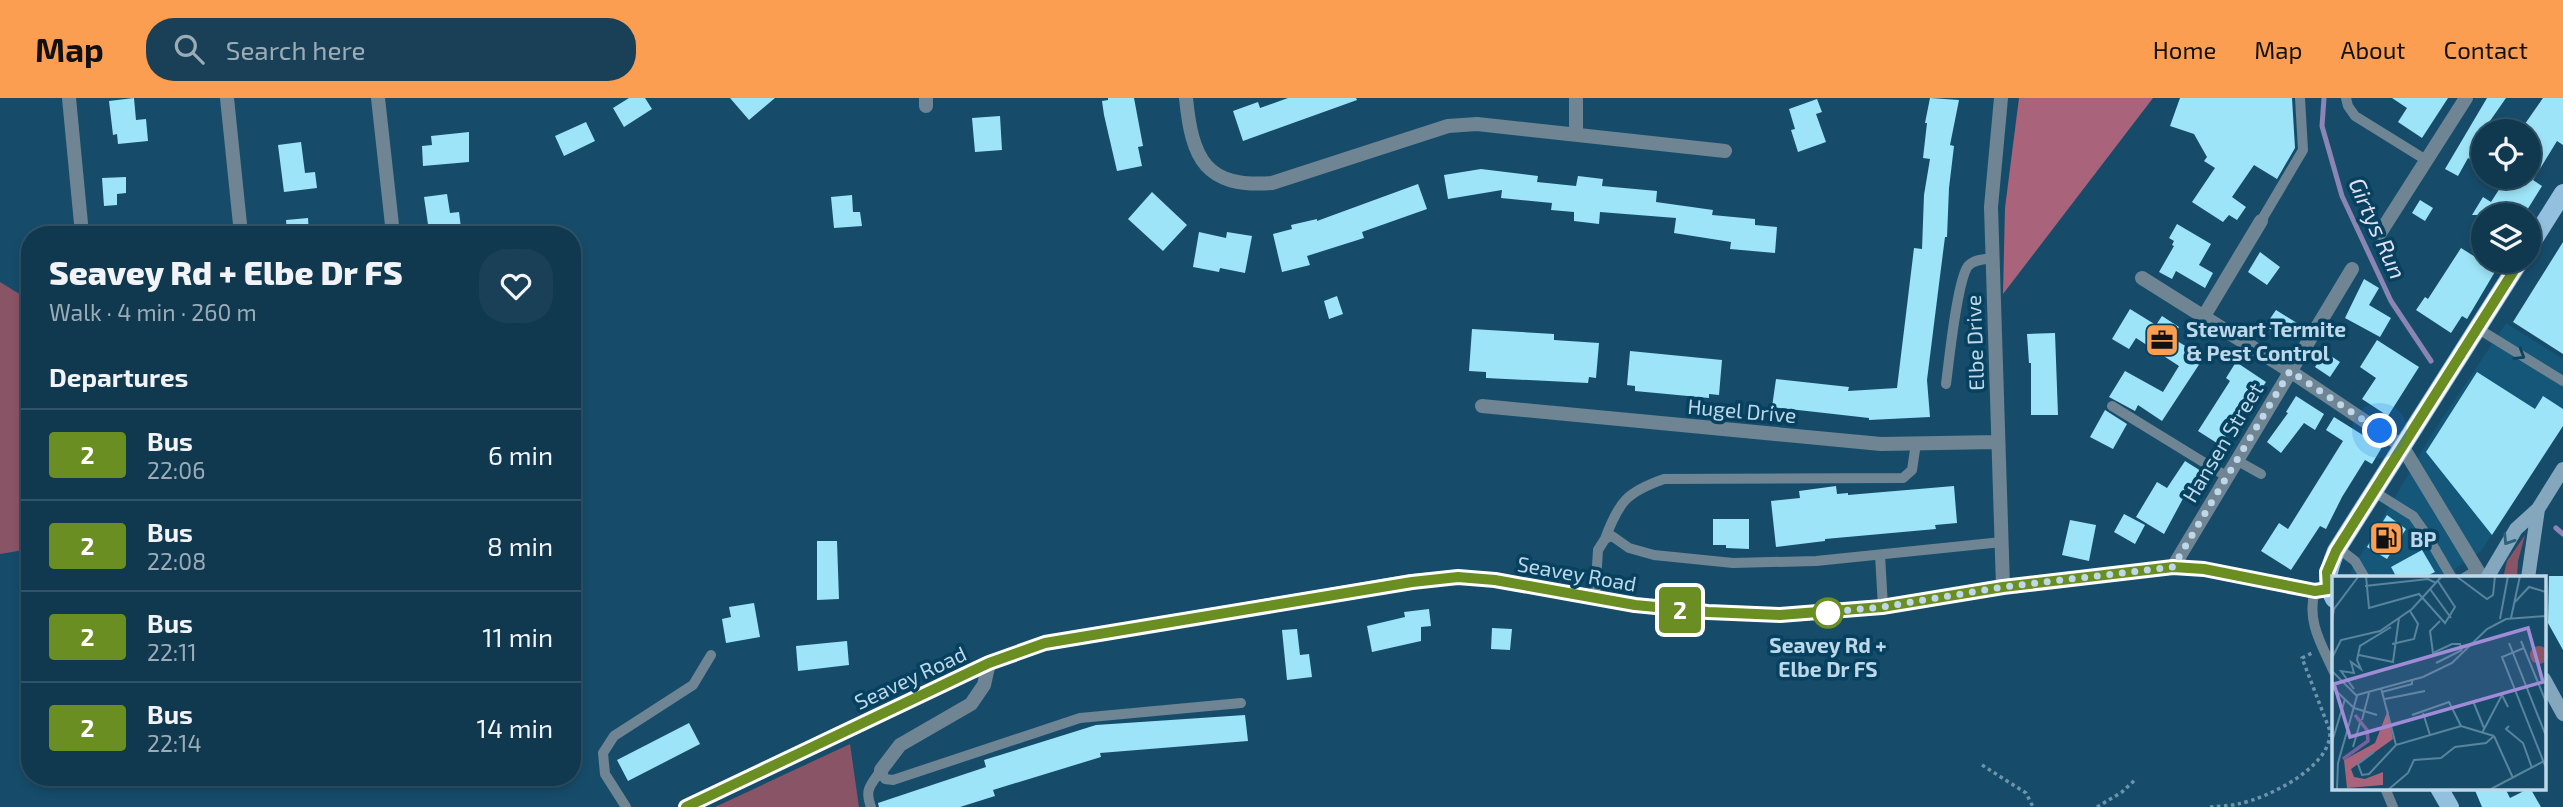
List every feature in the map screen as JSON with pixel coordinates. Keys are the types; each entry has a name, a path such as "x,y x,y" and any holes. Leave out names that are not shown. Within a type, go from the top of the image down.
{"main road":[{"path":"2541,228 2563,193"},
{"path":"2326,593 2327,572 2338,548 2512,273"},
{"path":"2440,790 2450,807"}],"street":[{"path":"69,98 81,226"},
{"path":"227,98 240,226"},
{"path":"378,98 392,226"},
{"path":"1186,98 1189,126 1199,158 1226,180 1246,185 1272,183 1448,126 1477,124 1724,151"},
{"path":"1576,98 1576,134"},
{"name":"Elbe Drive","path":"2001,98 1992,206 2003,587"},
{"path":"2380,233 2466,98"},
{"path":"2204,316 2261,220"},
{"name":"Hansen Street","path":"2173,567 2352,269"},
{"path":"2142,278 2290,371 2402,446 2477,576 2515,529 2538,509 2563,469"},
{"name":"Hugel Drive","path":"1482,406 1881,444 1998,442"},
{"path":"2528,576 2538,509"},
{"name":"Seavey Road","path":"686,807 989,663 1045,643 1412,582 1458,577 1495,580 1635,605 1780,615 1882,607 2003,587 2173,567 2204,569 2326,593"},
{"path":"881,770 900,745 971,704 984,685 989,663"},
{"path":"2546,684 2563,714"}],"lane":[{"path":"2261,220 2302,150 2300,98"},
{"path":"2347,100 2355,116 2426,160"},
{"path":"1946,384 1961,287 1967,267 1974,261 1993,258"},
{"path":"2477,328 2563,381"},
{"path":"2112,406 2226,476"},
{"path":"1595,598 1598,550 1614,512 1637,489 1664,479 1903,478 1912,470 1916,443"},
{"path":"2236,460 2261,474"},
{"path":"2373,491 2413,516 2451,576"},
{"path":"1605,538 1612,536 1629,548 1654,555 1733,563 1816,561 2001,542"},
{"path":"2338,548 2355,561 2364,576"},
{"path":"1880,555 1882,607"},
{"path":"2326,593 2310,606 2312,619 2332,667"},
{"path":"626,807 605,774 603,753 614,736 693,685 711,655"},
{"path":"881,770 885,779 893,779 1080,718 1241,703"},
{"path":"871,807 867,796 869,788 881,770"},
{"path":"2386,790 2393,807"}],"path":[{"path":"2210,807 2238,804 2287,785 2326,751 2330,731 2302,658 2323,647"},
{"path":"1982,765 2026,793 2033,807"},
{"path":"2097,807 2122,792 2136,779"}],"shaded area":[{"path":"2019,98 2153,98 2003,294 2005,208"},
{"path":"0,282 21,295 21,550 0,554"},
{"path":"2506,323 2563,359 2563,426 2481,551 2455,569 2457,576 2350,576 2351,571 2434,431"},
{"path":"2525,535 2517,576 2503,576 2507,561"},
{"path":"850,744 859,807 715,807"}],"building":[{"path":"134,98 136,120 146,119 148,141 118,144 117,134 113,135 109,101"},
{"path":"629,98 645,98 652,109 624,127 613,108"},
{"path":"730,98 775,98 749,120"},
{"path":"1108,98 1134,98 1143,146 1138,147 1142,166 1117,171 1102,101"},
{"path":"1288,98 1357,100 1243,141 1233,111 1258,102 1260,108"},
{"path":"1930,98 1959,100 1950,145 1954,146 1947,237 1927,380 1930,417 1869,420 1772,407 1776,379 1849,387 1848,391 1897,388 1914,248 1922,249 1924,195 1930,159 1923,158"},
{"path":"2180,98 2292,98 2295,148 2277,179 2254,165 2232,197 2246,207 2237,220 2229,215 2223,222 2192,202 2215,168 2204,161 2207,157 2194,134 2170,126"},
{"path":"2392,98 2448,98 2422,138 2398,122 2407,108"},
{"path":"2487,98 2506,98 2491,119 2475,119"},
{"path":"2543,98 2563,98 2563,145 2557,141 2541,167 2541,119 2528,119"},
{"path":"1817,99 1822,112 1816,114 1826,142 1798,152 1791,130 1795,129 1789,109"},
{"path":"1000,116 1002,150 975,152 972,118"},
{"path":"586,122 595,141 564,156 555,136"},
{"path":"2471,125 2471,160 2468,158 2458,176 2445,169"},
{"path":"469,132 469,162 423,166 422,146 432,145 431,136"},
{"path":"301,142 305,173 315,172 317,188 284,192 278,145"},
{"path":"1481,169 1538,176 1537,182 1576,186 1578,176 1603,179 1602,186 1657,191 1656,202 1713,210 1712,215 1755,219 1755,225 1777,227 1775,253 1730,249 1731,242 1674,233 1676,218 1600,212 1599,224 1574,221 1574,212 1551,210 1552,203 1501,198 1502,190 1448,199 1444,175"},
{"path":"126,177 126,193 117,194 117,205 104,206 102,178"},
{"path":"1418,184 1427,209 1362,232 1364,238 1307,256 1310,265 1282,272 1273,234 1292,229 1291,225 1317,221"},
{"path":"2499,189 2540,189 2531,203 2479,203 2483,197 2491,202"},
{"path":"1152,192 1187,225 1163,251 1128,219"},
{"path":"447,194 450,213 459,212 461,226 428,226 424,197"},
{"path":"852,195 853,212 860,212 862,226 834,228 831,197"},
{"path":"2420,200 2433,208 2425,221 2412,213"},
{"path":"308,218 308,226 286,226 286,220"},
{"path":"2177,224 2211,244 2199,265 2213,273 2205,288 2176,271 2172,279 2159,272 2174,246 2174,241 2169,238"},
{"path":"1199,232 1226,238 1227,232 1252,236 1245,273 1220,268 1219,272 1193,267"},
{"path":"2563,242 2563,354 2513,322"},
{"path":"2461,248 2471,254 2471,273 2494,273 2467,319 2462,316 2451,333 2416,310 2425,297 2428,299"},
{"path":"2260,252 2280,267 2267,285 2248,272"},
{"path":"2364,279 2379,288 2369,305 2391,318 2380,337 2345,318"},
{"path":"1337,296 1343,314 1329,319 1324,301"},
{"path":"2130,309 2156,325 2162,316 2179,327 2172,338 2204,357 2162,421 2138,405 2135,411 2109,397 2125,371 2163,392 2179,366 2136,338 2129,349 2112,339"},
{"path":"2276,310 2297,323 2287,339 2265,326"},
{"path":"1472,329 1554,334 1554,340 1599,343 1596,378 1589,377 1588,383 1486,378 1486,372 1469,371"},
{"path":"2055,333 2058,415 2031,415 2031,363 2027,334"},
{"path":"2377,340 2419,367 2388,416 2362,399 2376,378 2360,367"},
{"path":"1630,351 1722,360 1719,395 1709,394 1709,398 1635,391 1635,386 1627,385"},
{"path":"2325,352 2340,362 2330,377 2315,367"},
{"path":"2236,362 2266,382 2258,394 2254,392 2220,445 2198,431 2230,381 2226,378"},
{"path":"2477,372 2535,409 2543,396 2563,409 2563,426 2492,535 2426,452"},
{"path":"2296,396 2324,414 2315,430 2304,423 2281,453 2267,442 2288,413 2286,412"},
{"path":"2105,410 2127,424 2113,449 2090,437"},
{"path":"2334,417 2382,447 2372,464 2365,460 2326,529 2320,526 2291,570 2261,551 2279,523 2288,529 2343,441 2326,430"},
{"path":"2185,461 2209,476 2194,498 2186,493 2164,534 2136,517 2157,482 2167,488"},
{"path":"1836,486 1837,494 1848,495 1954,486 1957,523 1935,525 1936,529 1825,539 1776,547 1771,501 1800,498 1799,491"},
{"path":"2124,514 2145,525 2135,544 2114,532"},
{"name":"BP","path":"2387,515 2406,529 2387,559 2367,547"},
{"path":"1713,519 1749,519 1749,549 1713,545"},
{"path":"2070,520 2096,525 2089,561 2062,555"},
{"path":"817,541 837,541 839,599 817,600"},
{"path":"2422,550 2435,572 2426,576 2396,576 2391,567"},
{"path":"2549,576 2563,576 2563,650 2548,623"},
{"path":"754,603 760,637 726,643 722,619 731,617 729,607"},
{"path":"1429,609 1431,626 1421,627 1421,641 1372,652 1367,626 1405,617 1404,612"},
{"path":"1492,628 1512,629 1510,650 1491,649"},
{"path":"1297,629 1300,655 1309,654 1312,677 1287,680 1282,630"},
{"path":"847,641 849,665 798,671 796,646"},
{"path":"1245,715 1248,741 1100,753 1101,757 993,790 995,796 960,807 879,807 878,803 986,767 984,760 1096,725"},
{"path":"689,723 700,744 628,781 617,760"},
{"path":"2475,790 2506,790 2510,798 2531,790 2541,807 2482,807"}],"waterway":[{"name":"Girtys Run","path":"2324,98 2322,126 2342,196 2391,301 2431,361"},
{"name":"Girtys Run","path":"2556,528 2563,534"}],"bus line":[{"name":"2","path":"686,807 989,663 1045,643 1412,582 1458,577 1495,580 1635,605 1780,615 1882,607 2003,587 2173,567 2204,569 2315,591 2328,589 2327,572 2336,551 2512,273"}],"place":[{"name":"Stewart Termite & Pest Control","path":"2162,340"},
{"name":"BP","path":"2386,538"},
{"name":"Seavey Rd + Elbe Dr FS","path":"1828,613"}],"route":[{"path":"1828,613 1819,613 1882,607 2003,587 2173,567 2290,371 2380,431"}]}
